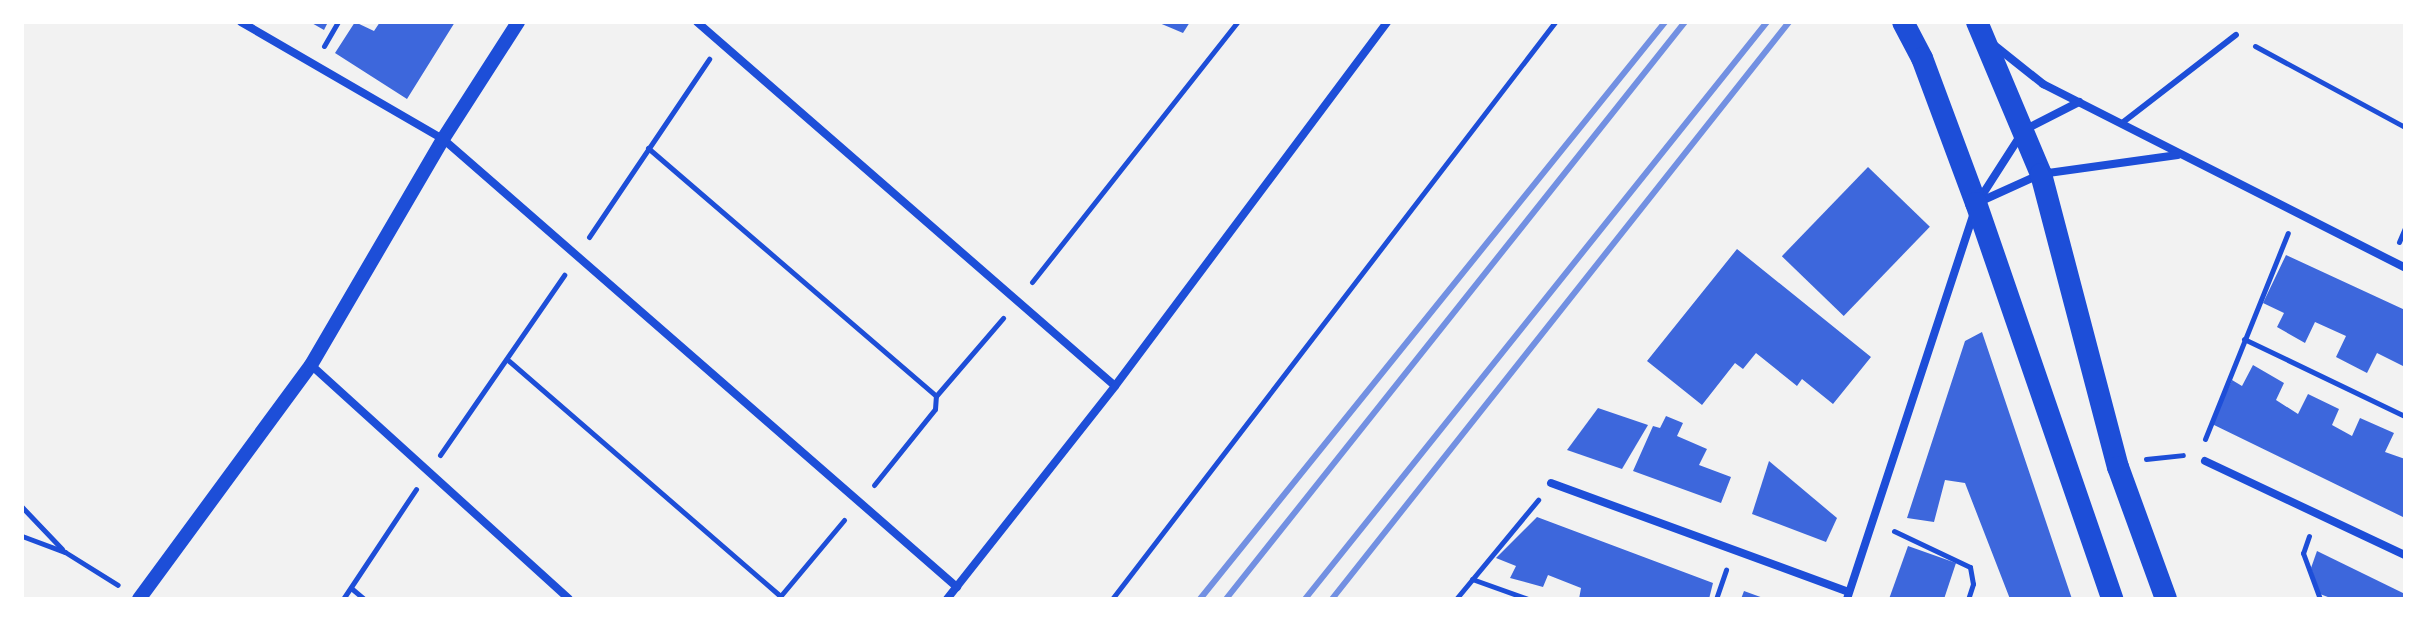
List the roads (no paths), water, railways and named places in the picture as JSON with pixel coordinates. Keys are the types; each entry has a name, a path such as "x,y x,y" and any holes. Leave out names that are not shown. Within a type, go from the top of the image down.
{"highway":[{"path":"1903,22 1922,58 1976,203 2112,599"},
{"path":"1982,31 2041,174 2118,467 2166,599"}],"street":[{"path":"241,22 443,139 957,587"},
{"path":"139,599 311,365 443,139 518,22"},
{"path":"697,22 1115,386"},
{"path":"947,599 1115,386 1387,22"},
{"path":"1982,31 2043,84 2405,268"},
{"path":"1551,483 1848,595 1875,522 1976,203 2024,130 2079,102"},
{"path":"1976,203 2041,174 2179,155"},
{"path":"311,365 569,599"},
{"path":"2205,461 2405,555"}],"lane":[{"path":"2122,123 2236,35"}],"railway":[{"path":"1200,599 1665,22"},
{"path":"1226,599 1685,22"},
{"path":"1305,599 1767,22"},
{"path":"1332,599 1789,22"}]}
